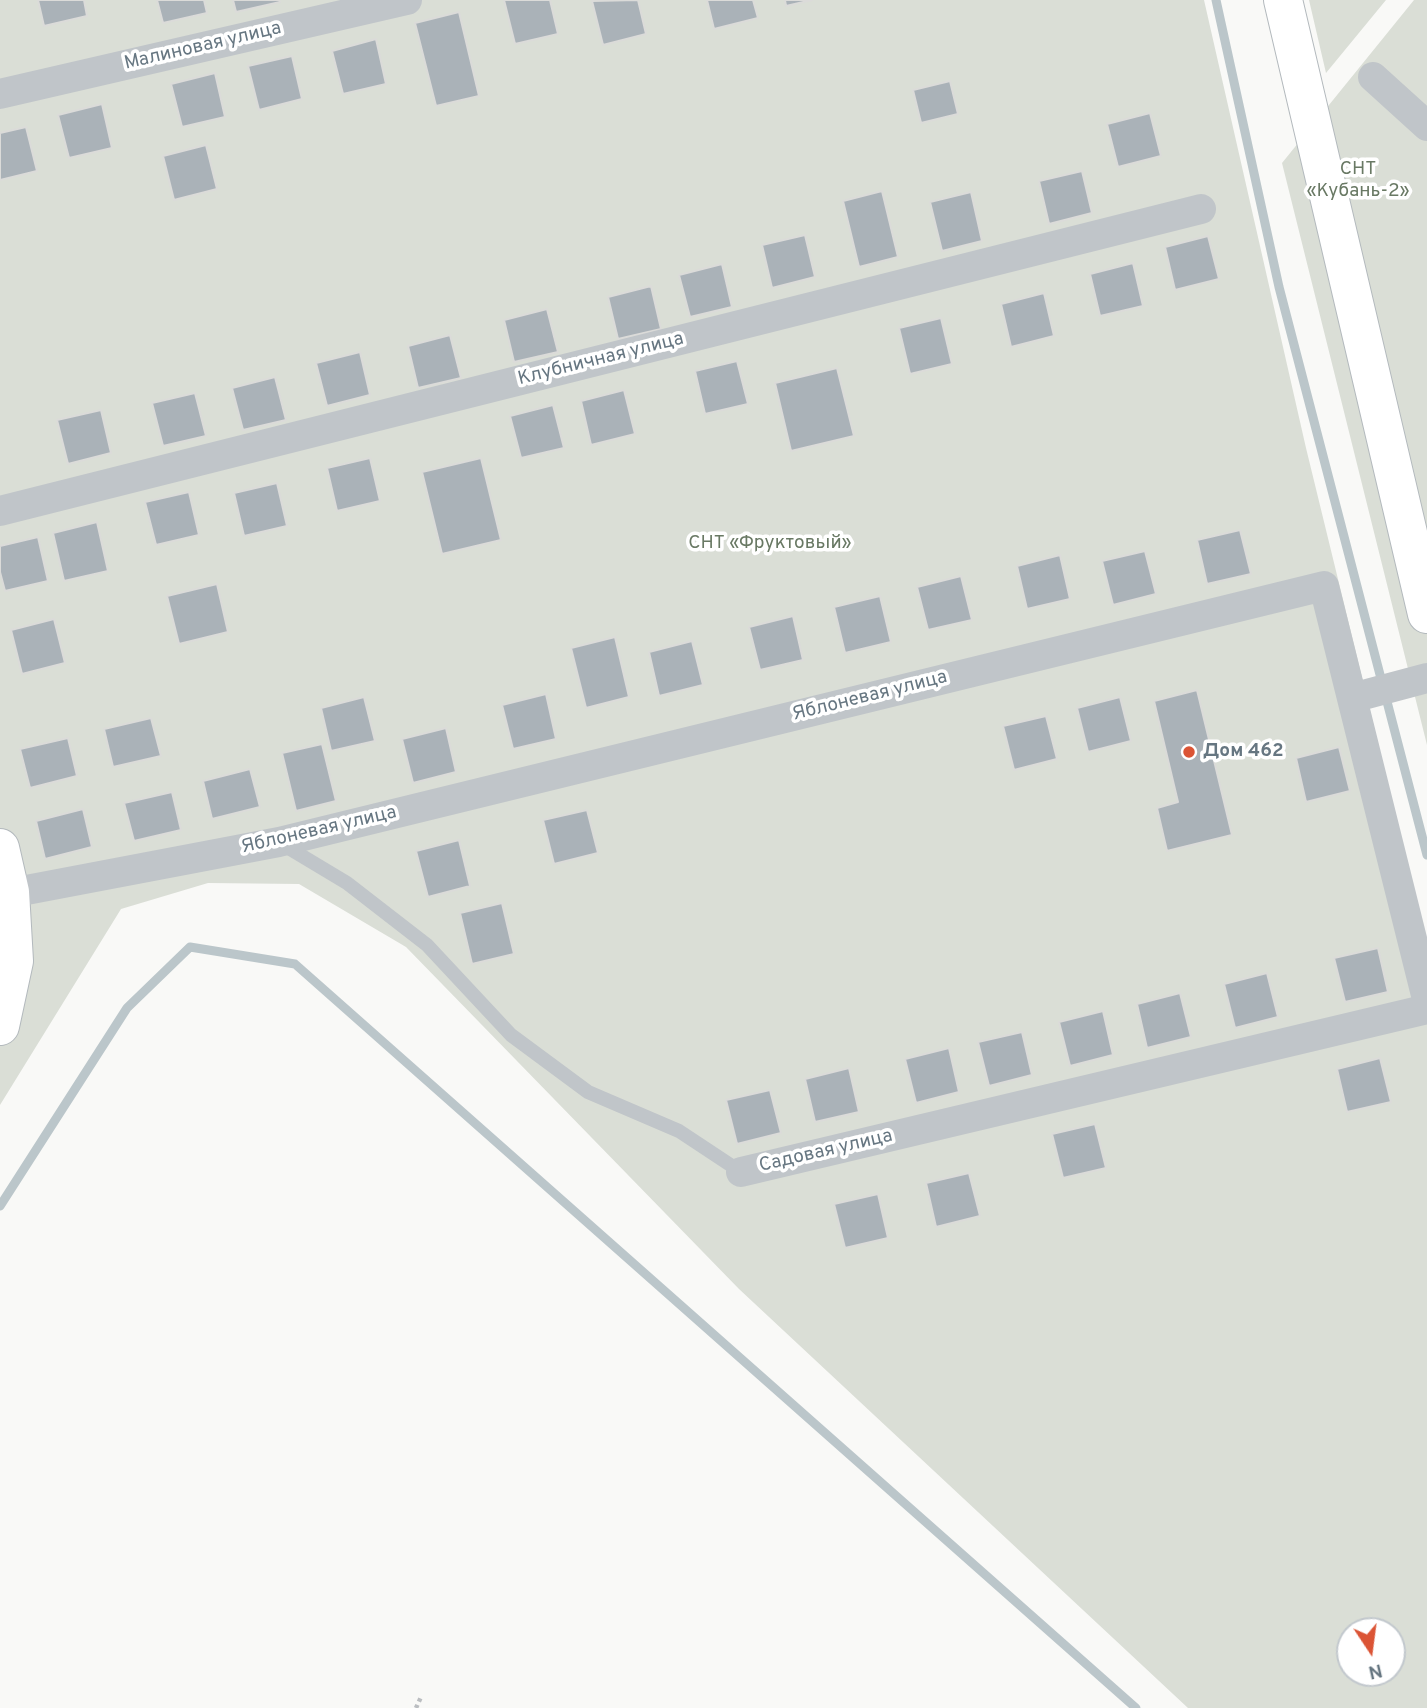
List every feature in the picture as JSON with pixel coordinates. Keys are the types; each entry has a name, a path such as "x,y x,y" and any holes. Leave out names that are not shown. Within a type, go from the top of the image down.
{"street":[{"name":"Малиновая улица","path":"0,94 407,0"},
{"path":"1283,0 1427,614"},
{"path":"1373,77 1427,126"},
{"name":"Клубничная улица","path":"0,511 1201,209"},
{"name":"Яблоневая улица","path":"5,893 279,842 1324,586 1373,692 1427,999"},
{"path":"1373,692 1427,678"},
{"path":"0,849 14,961 0,1026"},
{"name":"Садовая улица","path":"741,1172 1427,1009"}],"lane":[{"name":"Садовая улица","path":"279,842 346,883 427,945 511,1035 588,1092 679,1131 741,1172"}],"path":[{"path":"416,1708 421,1697"}],"green space":[{"name":"СНТ «Фруктовый»","path":"0,0 1204,0 1306,448 1427,944 1427,1708 1188,1708 739,1289 406,947 299,884 208,883 121,909 0,1105"},
{"path":"1309,0 1386,0 1326,73"},
{"name":"СНТ «Кубань-2»","path":"1414,0 1427,0 1427,745 1282,163"}],"building":[{"path":"38,0 84,0 87,16 44,26"},
{"path":"157,0 204,0 207,13 163,23"},
{"path":"233,0 279,0 280,2 236,12"},
{"path":"504,0 550,0 558,34 515,44"},
{"path":"638,0 646,34 603,45 592,1"},
{"path":"707,0 753,0 758,18 714,29"},
{"path":"785,0 812,0 786,6"},
{"path":"459,12 479,96 436,106 415,23"},
{"path":"376,39 386,84 343,94 332,51"},
{"path":"292,56 302,99 259,110 248,66"},
{"path":"215,73 225,117 182,127 171,84"},
{"path":"950,81 958,114 921,123 913,90"},
{"path":"102,104 112,148 69,158 58,115"},
{"path":"1150,113 1161,156 1118,167 1107,124"},
{"path":"26,127 37,171 0,180 0,133"},
{"path":"206,145 217,189 174,200 163,156"},
{"path":"1082,171 1092,213 1049,224 1039,181"},
{"path":"882,191 898,257 859,267 843,201"},
{"path":"971,192 982,241 942,251 930,202"},
{"path":"805,235 815,277 772,288 762,245"},
{"path":"1208,236 1219,279 1175,290 1165,247"},
{"path":"1133,263 1143,306 1100,316 1090,274"},
{"path":"722,264 732,307 690,317 679,275"},
{"path":"651,286 661,329 618,339 608,297"},
{"path":"1044,293 1054,336 1011,347 1001,304"},
{"path":"547,309 558,352 514,362 504,320"},
{"path":"941,318 952,364 910,374 899,328"},
{"path":"450,335 461,378 418,388 408,346"},
{"path":"360,352 370,395 327,406 316,363"},
{"path":"737,361 748,404 705,414 695,371"},
{"path":"837,368 854,436 791,451 775,383"},
{"path":"275,377 286,420 243,430 232,388"},
{"path":"624,390 635,434 591,445 581,401"},
{"path":"195,393 206,436 163,446 152,403"},
{"path":"553,405 564,448 521,458 510,416"},
{"path":"101,410 111,453 68,464 57,420"},
{"path":"370,458 380,501 337,511 327,468"},
{"path":"481,458 501,540 442,554 422,472"},
{"path":"277,483 287,526 244,536 234,493"},
{"path":"189,492 199,535 156,545 145,502"},
{"path":"97,522 108,571 64,581 53,533"},
{"path":"1240,530 1251,574 1207,584 1197,540"},
{"path":"38,537 48,581 5,591 0,572 0,546"},
{"path":"1145,551 1156,594 1113,605 1102,561"},
{"path":"1060,555 1070,599 1027,609 1017,566"},
{"path":"961,576 972,620 928,630 917,587"},
{"path":"217,584 228,632 179,644 167,596"},
{"path":"880,596 891,642 845,653 834,607"},
{"path":"793,616 803,660 760,670 749,627"},
{"path":"54,619 65,663 22,674 11,630"},
{"path":"615,637 629,697 586,708 571,648"},
{"path":"692,641 703,685 659,696 649,652"},
{"name":"Дом 462","path":"1197,690 1232,835 1167,851 1157,808 1178,802 1154,701"},
{"path":"546,694 556,739 513,749 502,705"},
{"path":"364,697 375,741 331,751 321,708"},
{"path":"1120,697 1131,741 1088,752 1077,708"},
{"path":"1046,716 1057,759 1014,770 1003,726"},
{"path":"151,718 161,756 113,767 104,729"},
{"path":"446,728 456,772 413,783 402,739"},
{"path":"68,738 77,776 30,788 20,749"},
{"path":"322,744 336,801 296,811 282,753"},
{"path":"1339,747 1350,791 1306,802 1296,758"},
{"path":"250,769 260,807 212,819 203,781"},
{"path":"172,792 181,830 134,841 124,803"},
{"path":"83,809 92,847 45,859 36,821"},
{"path":"587,810 598,853 554,864 543,820"},
{"path":"459,840 470,886 428,897 416,851"},
{"path":"502,903 514,954 472,964 460,913"},
{"path":"1378,948 1388,992 1345,1002 1334,958"},
{"path":"1267,973 1278,1017 1235,1028 1224,984"},
{"path":"1180,993 1191,1037 1147,1048 1137,1004"},
{"path":"1103,1011 1113,1055 1070,1066 1059,1022"},
{"path":"1022,1032 1032,1075 989,1086 978,1042"},
{"path":"949,1048 959,1092 916,1103 905,1059"},
{"path":"1380,1058 1391,1102 1347,1112 1337,1069"},
{"path":"849,1068 859,1112 815,1122 805,1079"},
{"path":"770,1090 781,1133 737,1144 726,1100"},
{"path":"1095,1124 1106,1168 1063,1178 1052,1134"},
{"path":"969,1173 980,1216 936,1227 926,1183"},
{"path":"878,1194 888,1238 845,1248 834,1204"}],"waterway":[{"path":"1216,0 1279,287 1427,855"},
{"path":"0,1206 127,1008 190,947 295,964 1136,1708"}],"place":[{"name":"Дом 462","path":"1189,752"}]}
